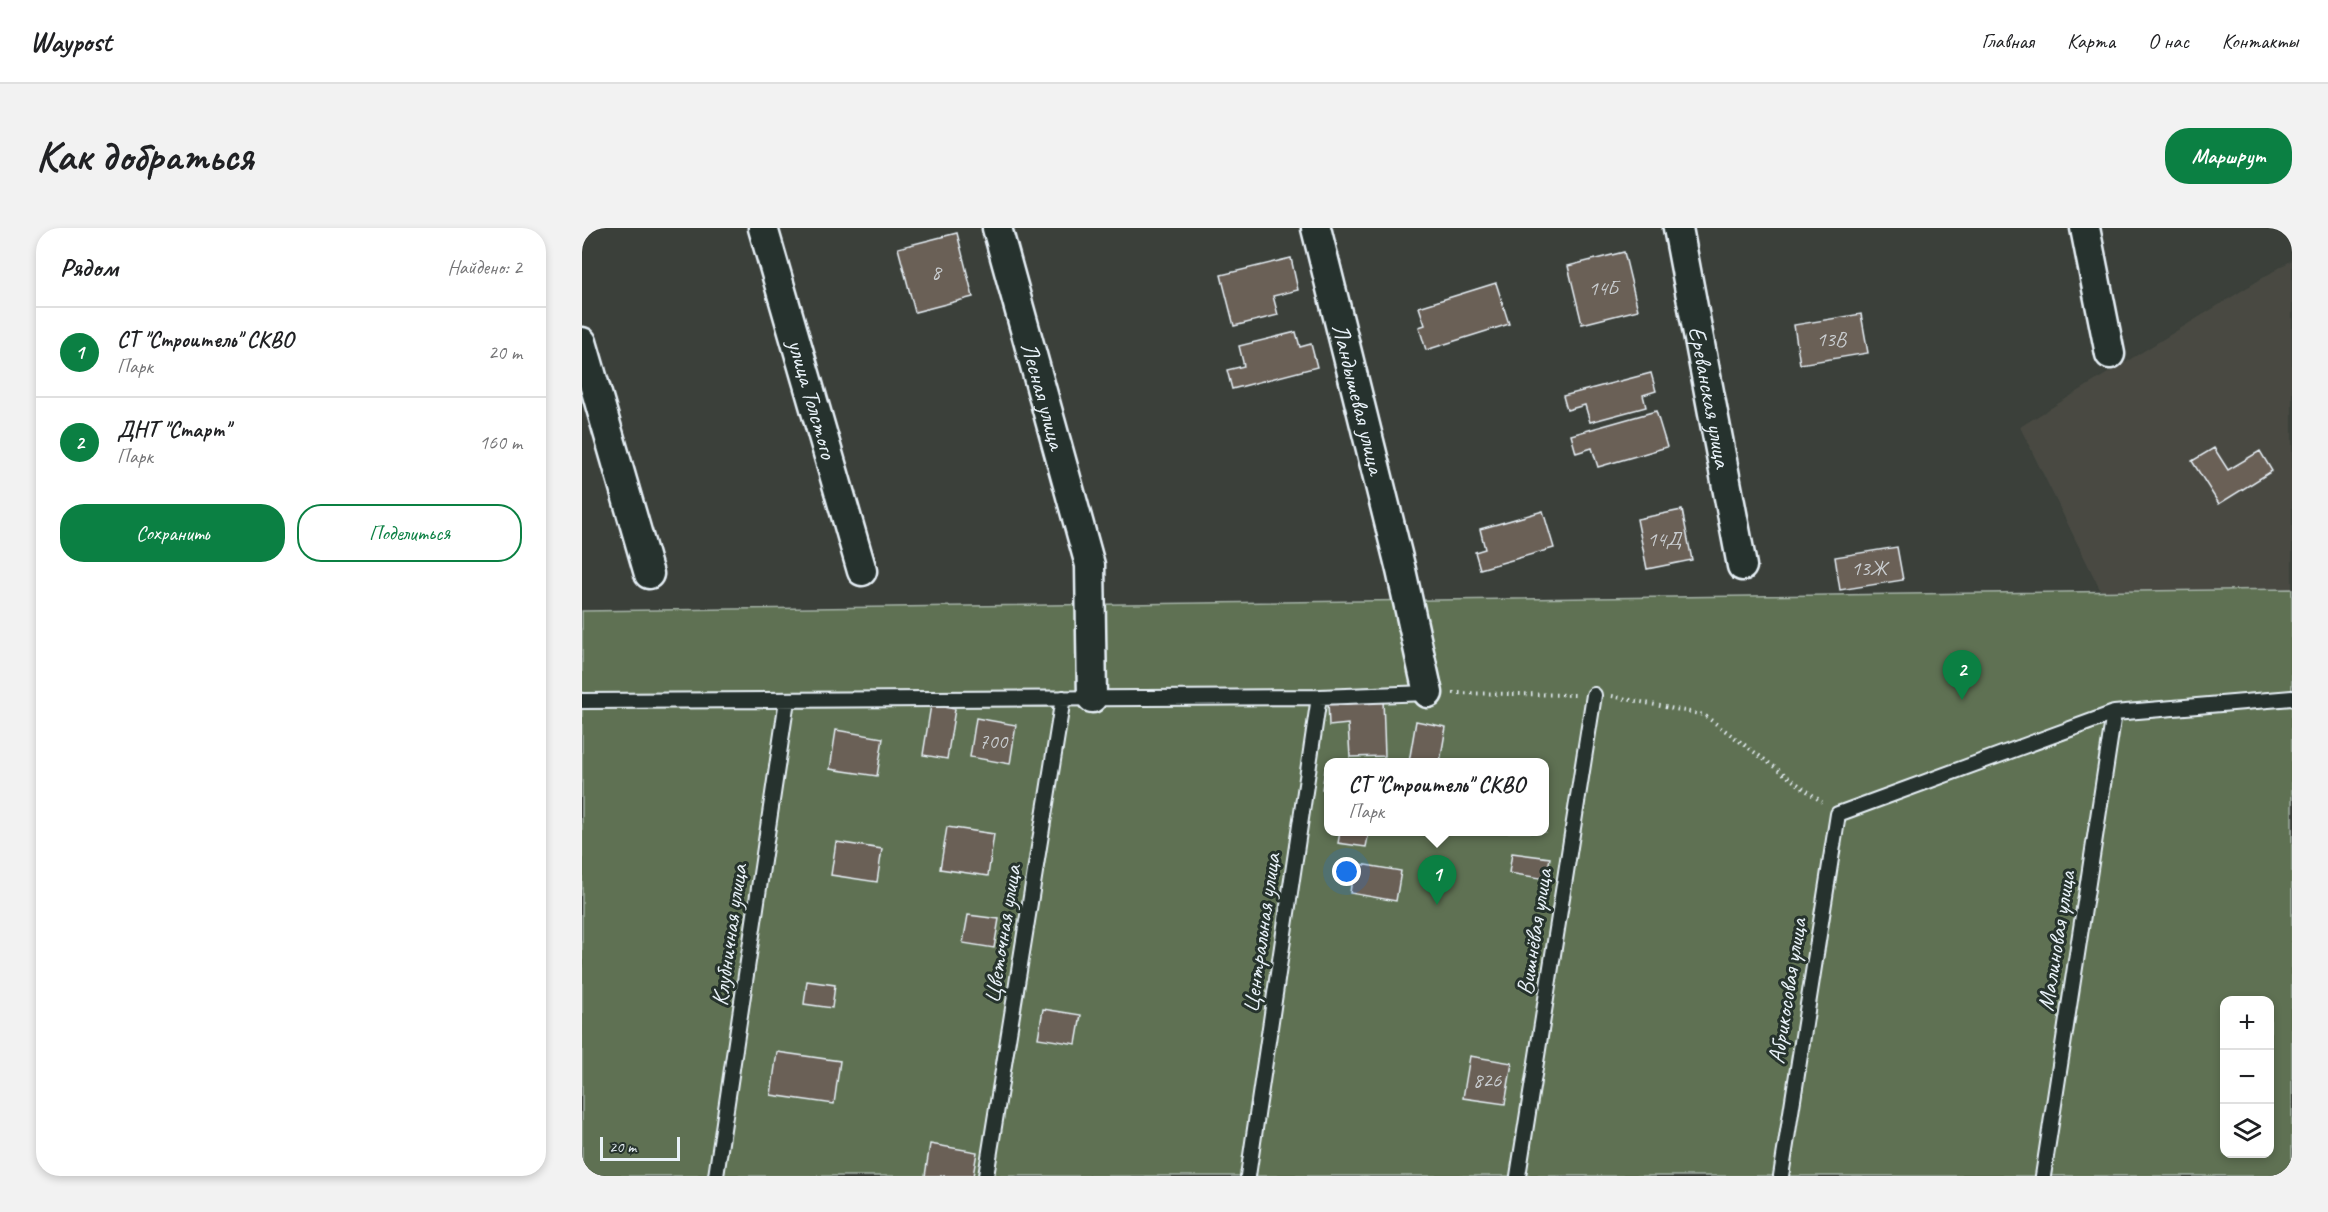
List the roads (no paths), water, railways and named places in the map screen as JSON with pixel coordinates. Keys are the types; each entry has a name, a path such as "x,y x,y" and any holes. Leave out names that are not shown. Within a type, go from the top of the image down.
{"street":[{"name":"улица Толстого","path":"762,228 862,571"},
{"name":"Лесная улица","path":"997,228 1090,565 1092,698"},
{"name":"Ландышевая улица","path":"1316,228 1401,570 1428,693"},
{"name":"Ереванская улица","path":"1678,228 1742,566"},
{"path":"2085,228 2110,354"},
{"path":"582,342 650,574"}],"lane":[{"path":"582,701 1319,697 1428,693"},
{"name":"Вишнёвая улица","path":"1518,1176 1594,695"},
{"name":"Центральная улица","path":"1248,1176 1319,697"},
{"name":"Цветочная улица","path":"986,1176 1063,698"},
{"path":"2114,712 2292,698"},
{"name":"Клубничная улица","path":"716,1176 787,700"},
{"name":"Абрикосовая улица","path":"1782,1176 1838,814 2114,712"},
{"name":"Малиновая улица","path":"2043,1176 2114,712"}],"place":[{"name":"ДНТ \"Старт\"","path":"1962,700"},
{"name":"СТ \"Строитель\" СКВО","path":"1437,905"}]}
